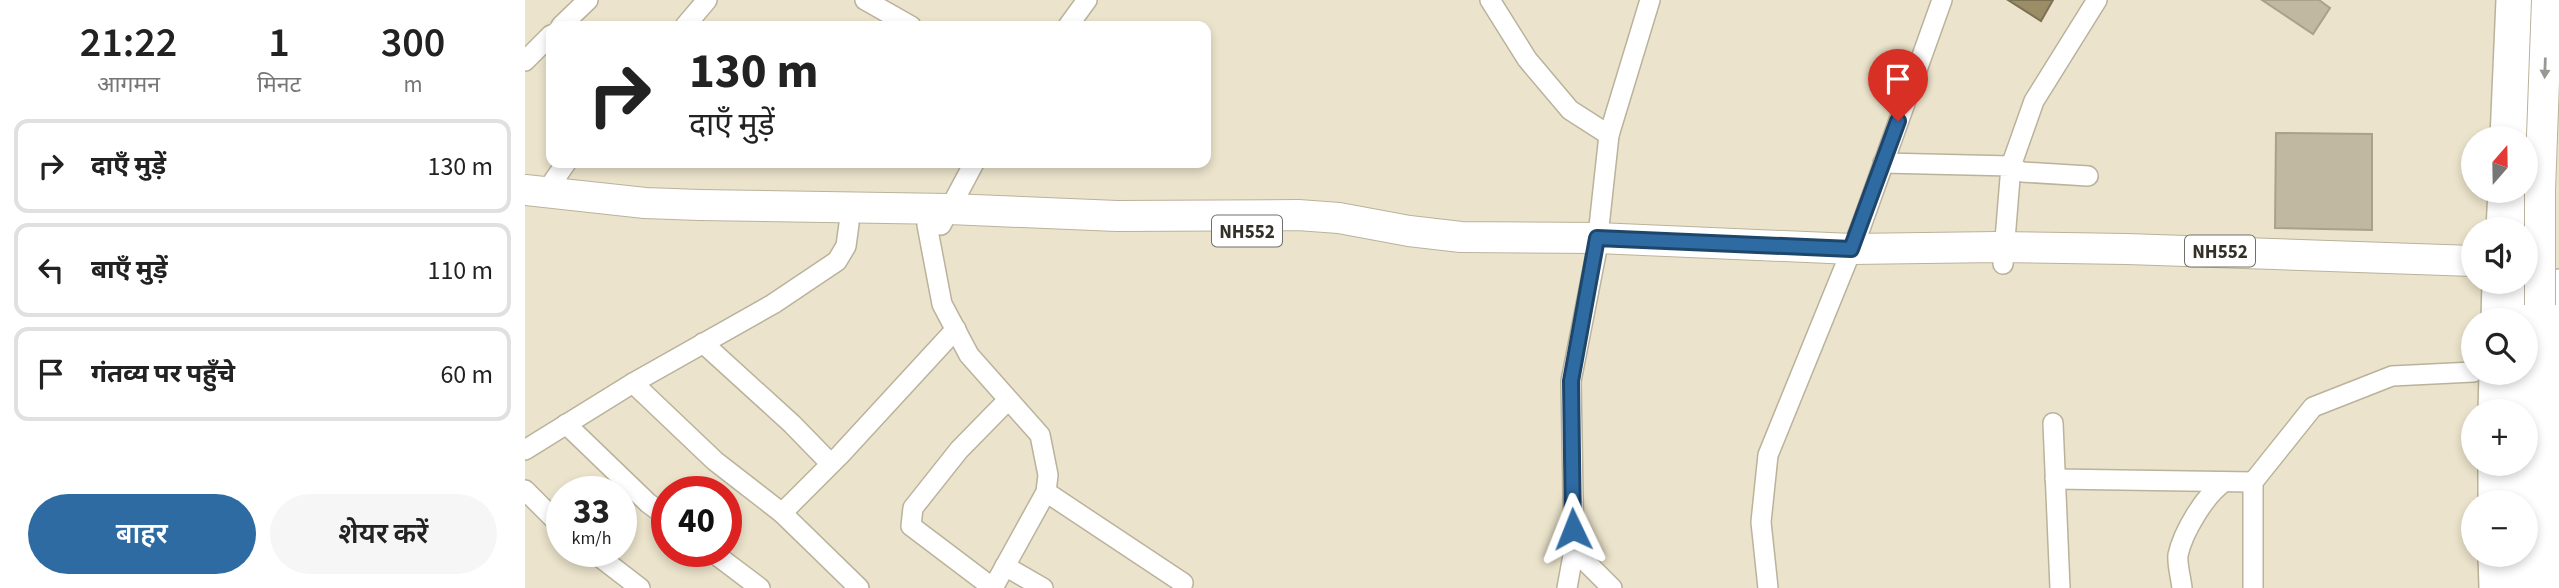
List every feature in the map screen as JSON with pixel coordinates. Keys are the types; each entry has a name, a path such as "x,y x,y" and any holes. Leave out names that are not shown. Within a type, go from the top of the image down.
{"highway":[{"path":"2522,126 2526,0"},
{"path":"2535,588 2536,380 2547,0"},
{"name":"NH552","path":"532,196 725,222 849,224 939,220"},
{"name":"NH552","path":"532,196 1133,231 1280,231 1337,234 1476,253 1596,246 1719,262 1848,257 2273,252 2461,260"},
{"name":"NH552","path":"2003,255 2261,265 2461,277"},
{"path":"2538,264 2559,263"},
{"path":"2538,278 2559,279"},
{"path":"2513,567 2513,588"}],"street":[{"path":"566,21 588,0"},
{"path":"689,21 707,0"},
{"path":"865,0 902,21"},
{"path":"1072,21 1087,0"},
{"path":"1490,0 1527,59 1570,110 1609,135"},
{"path":"1567,588 1574,550 1571,381 1596,246 1609,135 1650,0"},
{"path":"1768,588 1761,522 1768,455 1794,385 1848,257 1942,0"},
{"path":"2003,255 2011,166 2034,101 2097,0"},
{"path":"2501,126 2506,0"},
{"path":"525,61 546,41"},
{"path":"1883,163 2011,166 2022,172 2088,176"},
{"path":"532,196 561,168"},
{"path":"971,168 939,220 942,304 969,355 1040,435 1048,475 1046,492 993,588 911,526 910,517 913,508 959,450 1008,400"},
{"path":"525,450 633,383 773,304 837,261 846,246 849,224"},
{"path":"2556,588 2556,360 2559,279"},
{"path":"782,513 956,329"},
{"path":"703,343 792,424 830,463"},
{"path":"2253,588 2253,482 2313,407 2392,376 2461,373"},
{"path":"633,383 715,461 782,513 859,588"},
{"path":"566,424 651,505"},
{"path":"2053,424 2060,588"},
{"path":"2055,479 2253,482"},
{"path":"2182,588 2178,556 2195,516 2212,490 2224,482"},
{"path":"525,490 546,511"},
{"path":"1046,492 1183,583"},
{"path":"1574,550 1612,588"},
{"path":"1005,566 1043,588"},
{"path":"605,567 616,581 640,588"},
{"path":"733,567 760,588"},
{"path":"2488,567 2489,588"}],"shaded area":[{"path":"2008,0 2053,0 2041,21"}],"building":[{"path":"2262,0 2319,0 2330,8 2313,34"},
{"path":"2276,133 2372,134 2372,230 2275,228"}],"route":[{"path":"1573,529 1571,381 1597,238 1851,249 1898,121"}]}
